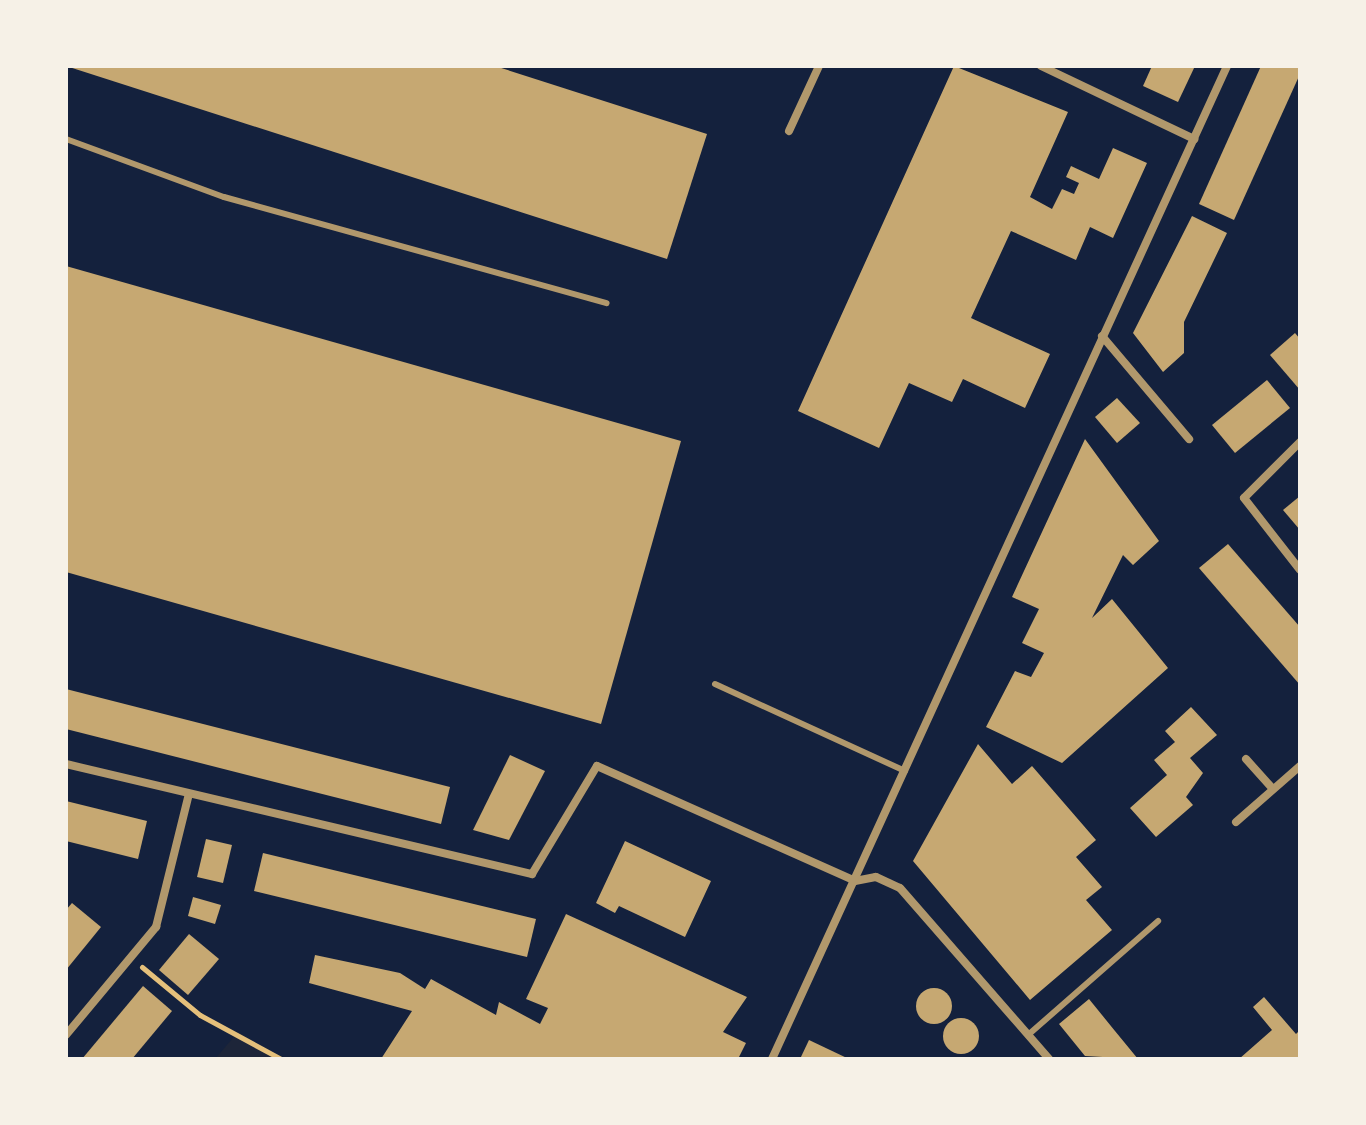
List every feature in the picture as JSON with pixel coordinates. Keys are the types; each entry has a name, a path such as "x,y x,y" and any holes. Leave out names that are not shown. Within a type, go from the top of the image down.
{"street":[{"path":"789,131 819,66"},
{"path":"1041,66 1194,139"},
{"path":"772,1059 1227,66"},
{"path":"1102,336 1189,439"},
{"path":"1300,442 1244,498 1300,570"},
{"path":"1246,759 1273,789"},
{"path":"66,764 532,874 597,766 855,881 876,877 900,888 1049,1059"},
{"path":"1236,822 1300,766"},
{"path":"67,1032 156,927 189,794"}],"lane":[{"path":"66,139 224,197 607,303"},
{"path":"715,684 905,771"},
{"path":"1028,1035 1158,921"}],"path":[{"path":"131,958 200,1015 281,1059"}],"shaded area":[{"path":"238,1032 281,1059 215,1059"}],"building":[{"path":"66,66 495,66 707,134 667,259"},
{"path":"954,66 1068,112 1030,197 1052,209 1062,189 1074,194 1079,183 1066,177 1071,166 1099,179 1113,148 1147,163 1113,238 1090,227 1076,260 1011,231 971,318 1050,354 1025,408 963,379 952,402 909,383 879,448 798,411"},
{"path":"1152,66 1195,66 1178,102 1143,86"},
{"path":"1261,66 1300,66 1300,74 1234,220 1199,204"},
{"path":"1192,216 1227,233 1184,322 1184,353 1163,372 1133,333"},
{"path":"66,266 681,441 601,724 66,572"},
{"path":"1295,333 1300,339 1300,390 1270,355"},
{"path":"1267,380 1290,408 1235,453 1212,425"},
{"path":"1117,398 1140,423 1117,443 1095,417"},
{"path":"1085,439 1159,541 1133,565 1123,555 1092,618 1112,599 1168,668 1062,763 986,727 1015,671 1031,677 1044,653 1022,643 1039,609 1012,597"},
{"path":"1300,496 1300,530 1283,510"},
{"path":"1228,544 1300,627 1300,685 1199,568"},
{"path":"66,689 450,787 441,824 66,729"},
{"path":"1191,707 1217,735 1190,758 1203,773 1186,797 1193,805 1156,837 1130,808 1167,775 1154,760 1175,742 1165,731"},
{"path":"978,744 1012,784 1032,766 1096,840 1076,857 1102,887 1086,900 1112,930 1030,1000 913,861"},
{"path":"510,755 545,771 509,840 473,830"},
{"path":"66,801 147,821 138,859 66,841"},
{"path":"206,839 232,845 223,883 197,877"},
{"path":"625,841 711,881 685,937 619,906 615,913 596,903"},
{"path":"263,853 536,919 527,957 254,891"},
{"path":"193,897 221,905 215,924 188,916"},
{"path":"72,903 101,927 66,970 66,910"},
{"path":"566,914 747,997 723,1032 746,1043 738,1059 381,1059 412,1011 309,983 315,955 400,973 425,989 431,979 496,1015 499,1002 540,1024 548,1008 526,999"},
{"path":"189,934 219,959 188,995 159,970"},
{"path":"143,986 172,1011 132,1059 82,1059"},
{"path":"934,988 947,993 952,1006 947,1019 934,1024 921,1019 916,1006 921,993"},
{"path":"1264,997 1296,1034 1300,1030 1300,1059 1239,1059 1272,1030 1253,1007"},
{"path":"1089,999 1138,1059 1085,1056 1059,1024"},
{"path":"961,1018 974,1023 979,1036 974,1049 961,1054 948,1049 943,1036 948,1023"},
{"path":"809,1040 849,1059 800,1059"}]}
